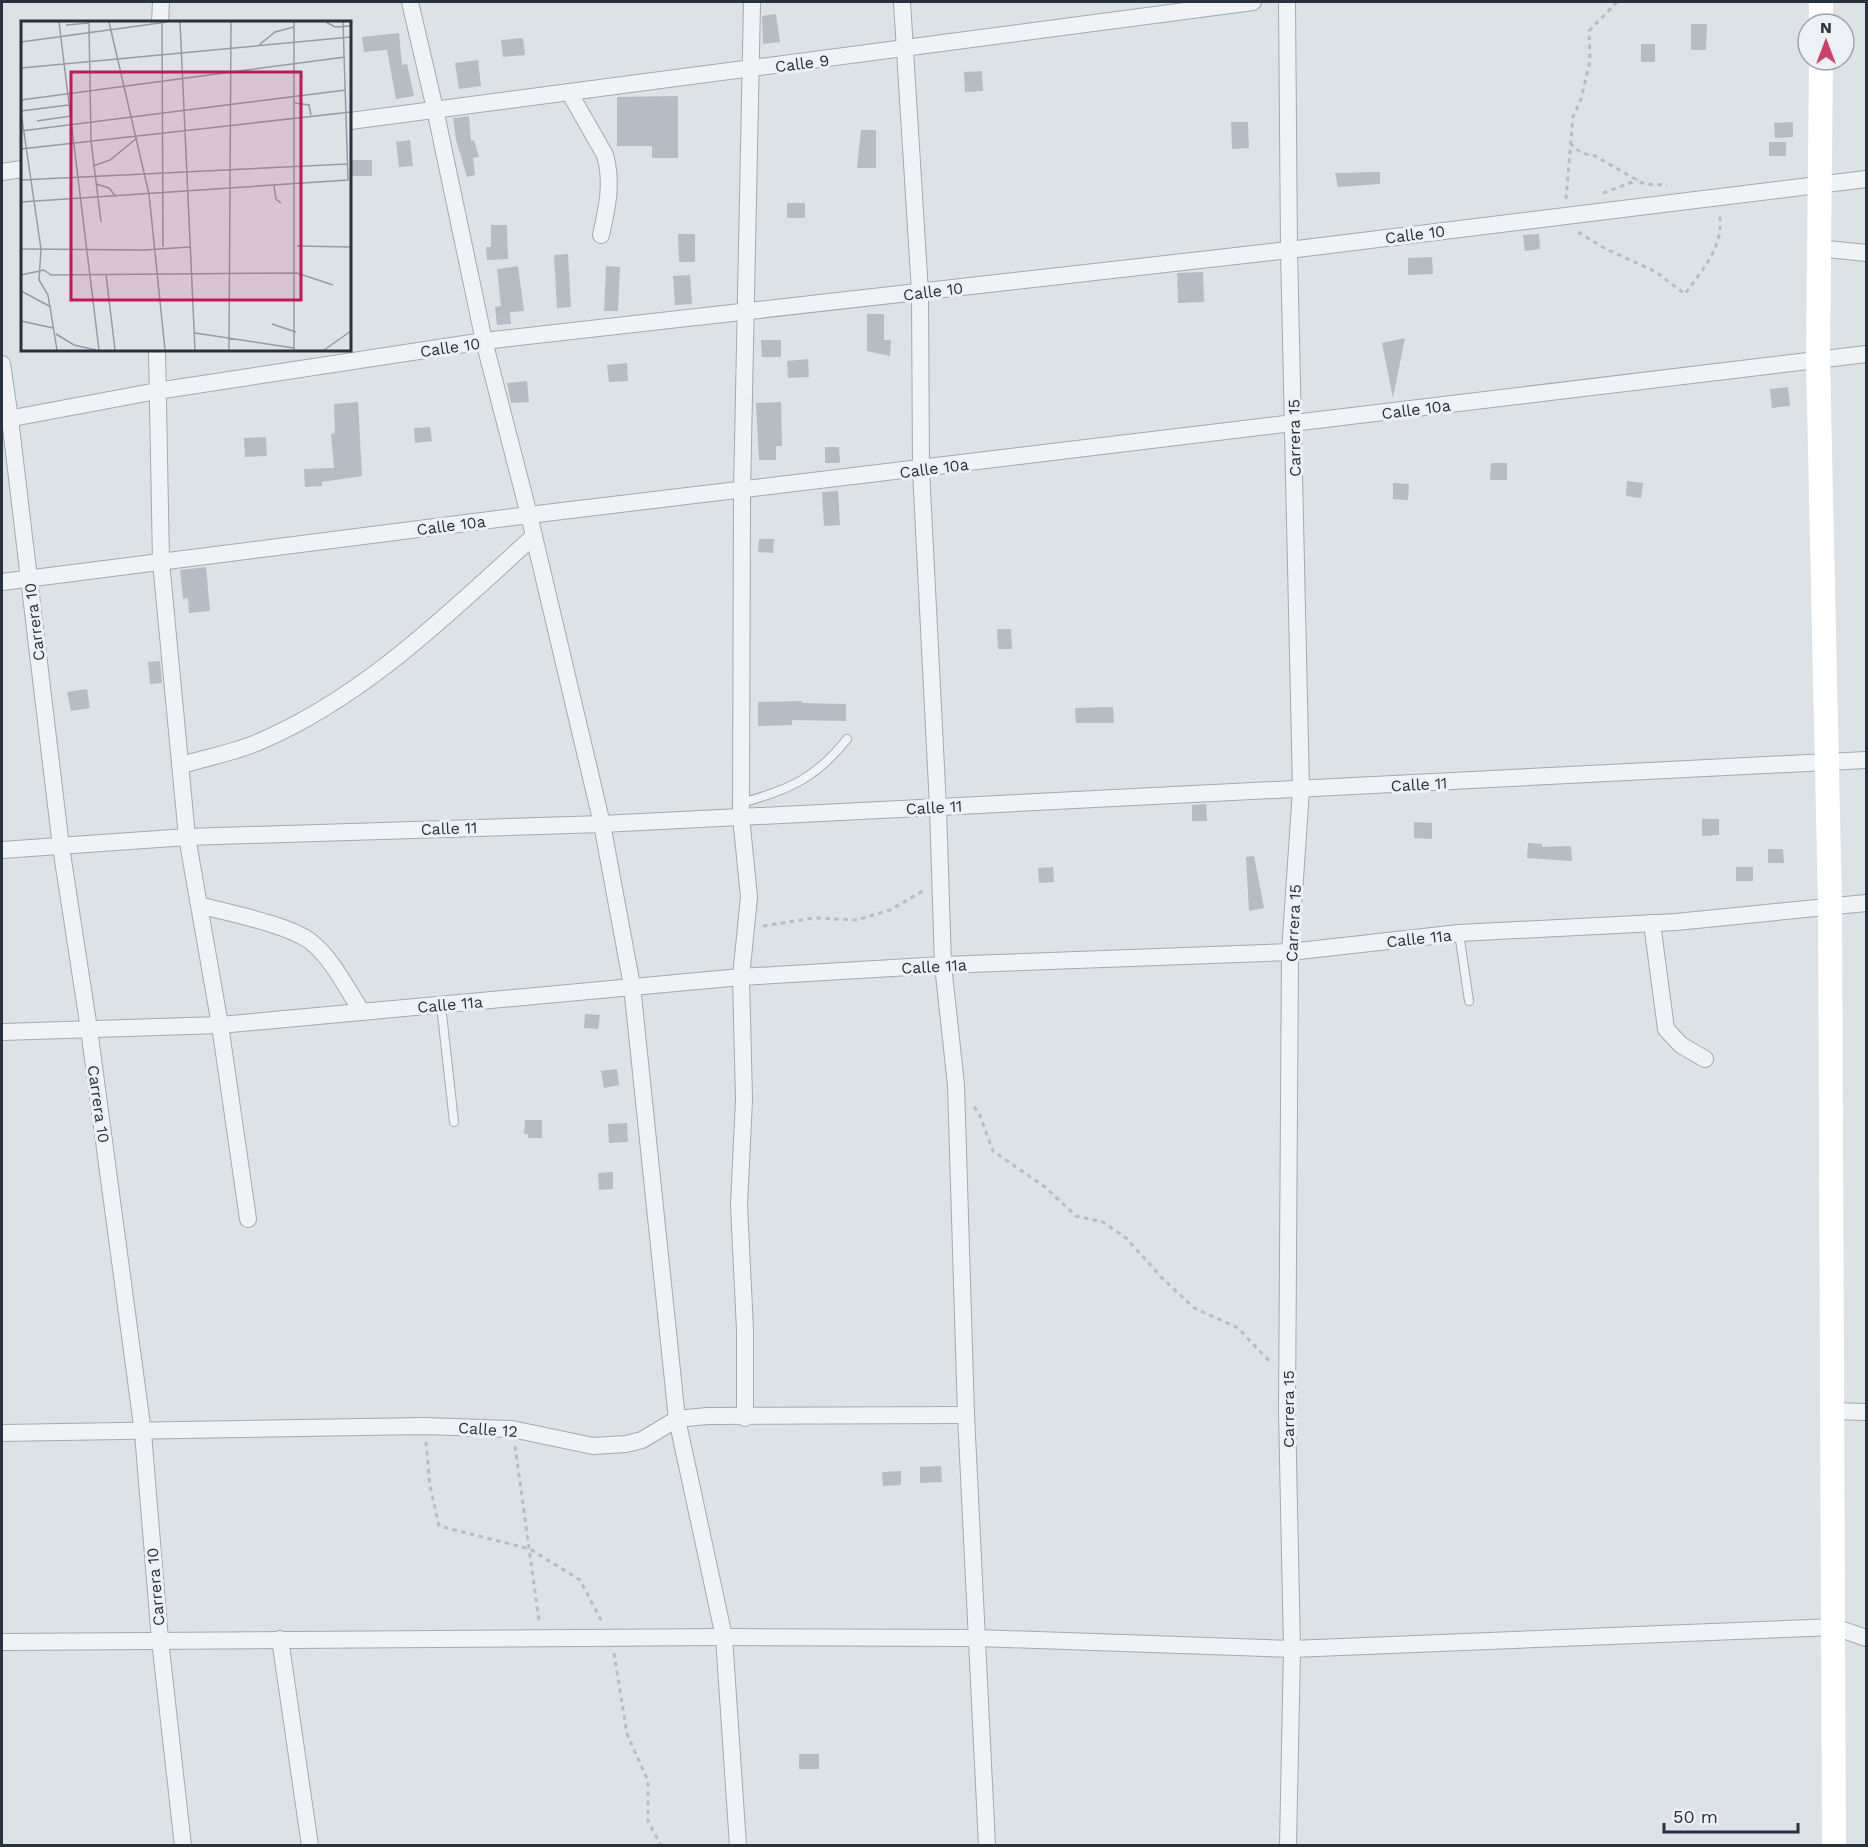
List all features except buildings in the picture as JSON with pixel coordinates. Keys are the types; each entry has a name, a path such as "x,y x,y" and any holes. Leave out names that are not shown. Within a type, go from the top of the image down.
{"street":[{"path":"160,21 161,2"},
{"path":"410,2 484,341 529,515 602,824 632,986 677,1419 724,1637 738,1845"},
{"path":"746,1418 746,1330 739,1205 744,1099 741,977 749,897 741,810 742,492 752,2"},
{"path":"902,2 920,292 921,470 938,807 943,965 956,1085 966,1415 987,1845"},
{"name":"Calle 9","path":"351,121 905,50 1253,2"},
{"name":"Carrera 15","path":"1287,2 1289,250 1301,790 1290,952 1287,1411 1292,1649 1288,1845"},
{"path":"1821,72 1818,358 1830,906 1835,1627 1834,1845"},
{"path":"569,92 605,155 608,166 610,182 601,235"},
{"path":"2,172 21,169"},
{"name":"Calle 10","path":"6,419 157,391 484,341 1289,250 1866,178"},
{"path":"1818,248 1866,253"},
{"path":"157,351 161,562 187,837 220,1025 248,1219"},
{"name":"Calle 10a","path":"2,582 529,515 742,492 1818,358 1866,354"},
{"name":"Carrera 10","path":"2,364 6,419 29,580 61,847 89,1029 143,1433 160,1641 183,1845"},
{"path":"182,765 261,741 317,711 386,666 534,536"},
{"name":"Calle 11","path":"2,850 187,837 602,824 741,810 938,807 1866,760"},
{"name":"Calle 11a","path":"2,1032 220,1025 741,977 943,965 1290,952 1459,933 1652,923 1866,903"},
{"path":"199,904 293,932 309,941 329,963 362,1012"},
{"path":"1652,923 1666,1029 1681,1045 1705,1059"},
{"path":"1833,1411 1866,1412"},
{"name":"Calle 12","path":"2,1434 143,1433 425,1425 512,1429 593,1446 626,1444 642,1440 677,1419 707,1416 746,1418 966,1415"},
{"path":"2,1642 542,1637 976,1638 1292,1649 1835,1627 1866,1638"},
{"path":"280,1639 310,1845"}],"lane":[{"path":"741,810 813,774 828,762 847,739"},
{"path":"1459,933 1469,1001"},
{"path":"441,1005 454,1122"}],"path":[{"path":"1617,2 1589,31 1590,61 1581,99 1573,117 1570,158 1566,174 1568,215 1572,228 1604,248 1656,272 1685,294 1713,256 1713,247 1718,243 1721,222 1718,205"},
{"path":"1570,143 1581,153 1595,156 1644,184 1674,185"},
{"path":"747,921 762,926 814,918 857,920 890,910 941,880"},
{"path":"956,1085 979,1113 993,1151 1045,1186 1076,1216 1103,1222 1126,1238 1162,1278 1194,1308 1238,1328 1275,1367 1288,1370"},
{"path":"512,1429 542,1637"}]}
